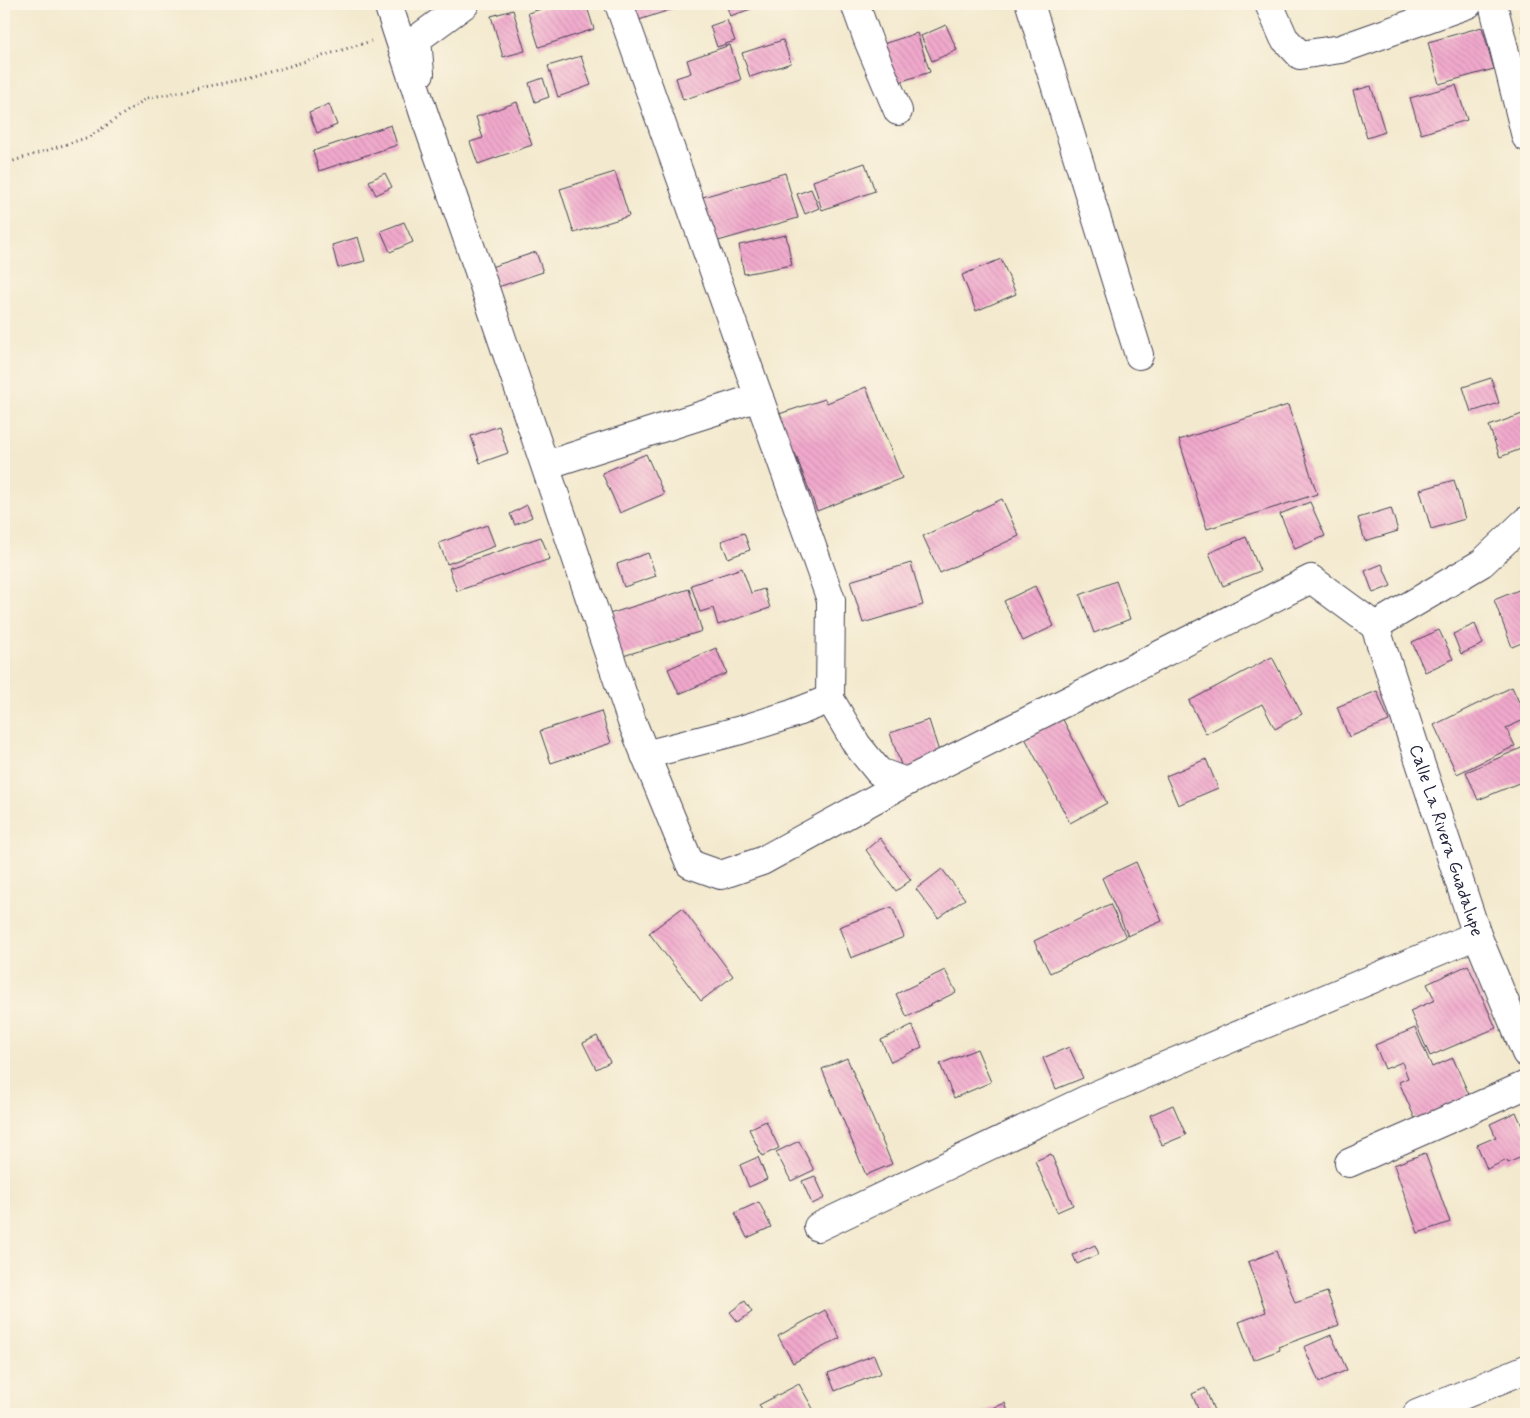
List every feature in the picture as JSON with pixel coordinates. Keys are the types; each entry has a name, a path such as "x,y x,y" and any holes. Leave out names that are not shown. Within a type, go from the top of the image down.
{"street":[{"path":"388,4 632,722 690,864 720,875 762,861 906,782 1311,579 1375,626 1482,563 1526,521"},
{"path":"398,33 463,4"},
{"path":"424,114 417,39 463,4"},
{"path":"619,4 831,600 830,699 857,745 880,772 906,782"},
{"path":"855,4 898,111"},
{"path":"1030,4 1139,355"},
{"path":"1269,4 1284,38 1300,55 1341,49 1468,4"},
{"path":"1493,4 1526,135"},
{"path":"546,465 759,398"},
{"name":"Calle La Rivera Guadalupe","path":"1375,626 1476,936 1526,1053"},
{"path":"645,755 741,730 783,717 830,699"},
{"path":"818,1227 1096,1095 1476,936"},
{"path":"1349,1163 1526,1085"},
{"path":"1417,1414 1526,1369"}],"path":[{"path":"4,164 89,137 147,98 251,78 398,33"}],"building":[{"path":"557,4 586,4 594,29 539,47 528,13"},
{"path":"634,4 688,4 639,20"},
{"path":"726,4 766,4 730,16"},
{"path":"513,10 525,51 503,57 491,16"},
{"path":"727,20 735,41 717,47 710,26"},
{"path":"1526,24 1526,39 1521,26"},
{"path":"946,25 957,50 932,61 921,36"},
{"path":"1482,27 1494,69 1439,84 1428,42"},
{"path":"917,33 930,72 893,84 880,45"},
{"path":"783,40 791,63 750,77 742,53"},
{"path":"730,45 741,80 683,100 676,78 691,73 687,60"},
{"path":"581,56 591,85 558,97 548,66"},
{"path":"543,78 549,97 535,102 529,83"},
{"path":"1456,85 1467,120 1421,134 1410,98"},
{"path":"1371,86 1385,132 1367,138 1353,91"},
{"path":"517,102 532,145 478,164 470,142 483,138 476,117"},
{"path":"329,104 337,125 317,133 309,112"},
{"path":"391,125 397,145 319,171 313,151"},
{"path":"865,163 875,191 822,210 813,181"},
{"path":"615,172 629,216 574,233 560,189"},
{"path":"385,173 392,187 376,195 369,181"},
{"path":"785,173 798,218 708,244 696,199"},
{"path":"811,189 819,208 805,214 797,194"},
{"path":"404,222 413,242 390,252 381,231"},
{"path":"786,235 792,265 744,274 739,245"},
{"path":"358,237 365,261 338,268 332,245"},
{"path":"536,252 543,272 498,287 491,267"},
{"path":"1001,259 1016,294 976,311 962,275"},
{"path":"1491,378 1499,403 1471,412 1463,387"},
{"path":"866,387 902,478 817,511 795,453 792,454 779,414 825,399 827,403"},
{"path":"1288,405 1317,494 1207,529 1179,440"},
{"path":"1525,413 1526,447 1500,457 1489,426"},
{"path":"499,426 508,453 480,463 471,436"},
{"path":"646,454 664,494 620,513 602,473"},
{"path":"1454,480 1465,519 1431,529 1420,490"},
{"path":"1002,499 1019,536 940,573 923,536"},
{"path":"1310,502 1325,536 1295,549 1280,514"},
{"path":"527,505 532,517 515,525 510,514"},
{"path":"1391,508 1398,531 1365,541 1358,518"},
{"path":"487,525 495,546 447,564 439,543"},
{"path":"744,533 750,550 728,558 721,541"},
{"path":"541,537 550,559 457,591 449,568"},
{"path":"1246,537 1260,571 1223,586 1209,553"},
{"path":"1526,551 1526,564 1522,553"},
{"path":"648,553 656,576 624,587 617,564"},
{"path":"911,563 923,605 863,623 850,581"},
{"path":"1382,564 1391,586 1373,593 1365,571"},
{"path":"742,568 751,593 764,589 770,608 718,625 713,608 700,612 691,585"},
{"path":"1116,581 1130,619 1094,633 1080,595"},
{"path":"1035,586 1054,626 1023,641 1004,601"},
{"path":"1526,587 1526,641 1512,647 1494,600"},
{"path":"689,589 702,631 620,657 606,615"},
{"path":"1475,624 1483,644 1461,654 1453,634"},
{"path":"1439,630 1453,659 1425,672 1412,642"},
{"path":"716,648 727,673 679,694 668,669"},
{"path":"1272,657 1302,714 1275,729 1262,704 1206,734 1189,701"},
{"path":"1512,687 1526,717 1526,719 1506,728 1515,746 1457,774 1434,725"},
{"path":"1377,691 1389,721 1349,737 1337,707"},
{"path":"601,711 611,743 551,763 540,731"},
{"path":"1061,716 1107,803 1070,823 1024,736"},
{"path":"929,720 941,758 903,771 890,733"},
{"path":"1526,746 1526,780 1478,800 1466,772"},
{"path":"1206,759 1218,788 1178,805 1166,776"},
{"path":"880,838 911,880 896,891 866,850"},
{"path":"1136,862 1162,921 1128,936 1102,878"},
{"path":"942,869 965,899 938,918 916,889"},
{"path":"1110,904 1126,937 1050,973 1034,941"},
{"path":"892,907 904,937 851,958 839,927"},
{"path":"682,908 733,976 701,1001 649,933"},
{"path":"1468,965 1496,1028 1430,1056 1410,1011 1435,1000 1427,984"},
{"path":"945,970 956,992 907,1017 896,994"},
{"path":"912,1025 922,1047 891,1062 881,1040"},
{"path":"1415,1028 1432,1067 1453,1058 1470,1097 1416,1121 1399,1082 1408,1078 1402,1062 1385,1069 1375,1045"},
{"path":"597,1036 610,1062 596,1069 583,1043"},
{"path":"1069,1047 1083,1078 1056,1089 1043,1058"},
{"path":"977,1049 991,1082 954,1098 940,1064"},
{"path":"847,1058 892,1164 866,1175 822,1069"},
{"path":"1173,1105 1186,1135 1162,1145 1150,1115"},
{"path":"1516,1112 1526,1135 1526,1155 1508,1163 1507,1160 1487,1169 1477,1145 1496,1137 1490,1124"},
{"path":"766,1121 779,1148 762,1156 749,1129"},
{"path":"799,1141 814,1170 791,1181 776,1152"},
{"path":"1425,1153 1450,1222 1418,1233 1394,1165"},
{"path":"1051,1154 1073,1205 1057,1212 1035,1161"},
{"path":"758,1157 767,1179 749,1187 740,1165"},
{"path":"815,1176 825,1198 812,1204 802,1181"},
{"path":"759,1202 771,1227 747,1238 735,1213"},
{"path":"1095,1245 1099,1254 1077,1264 1073,1255"},
{"path":"1276,1251 1295,1303 1327,1292 1339,1325 1278,1347 1280,1350 1253,1360 1239,1322 1266,1312 1248,1262"},
{"path":"745,1301 752,1312 738,1322 730,1312"},
{"path":"825,1310 840,1338 793,1363 778,1336"},
{"path":"1331,1335 1347,1370 1319,1382 1304,1347"},
{"path":"874,1355 881,1373 835,1391 828,1373"},
{"path":"799,1384 816,1414 764,1414 759,1405"},
{"path":"1205,1388 1215,1413 1200,1414 1192,1394"},
{"path":"1005,1403 1009,1414 985,1414 984,1412"}]}
